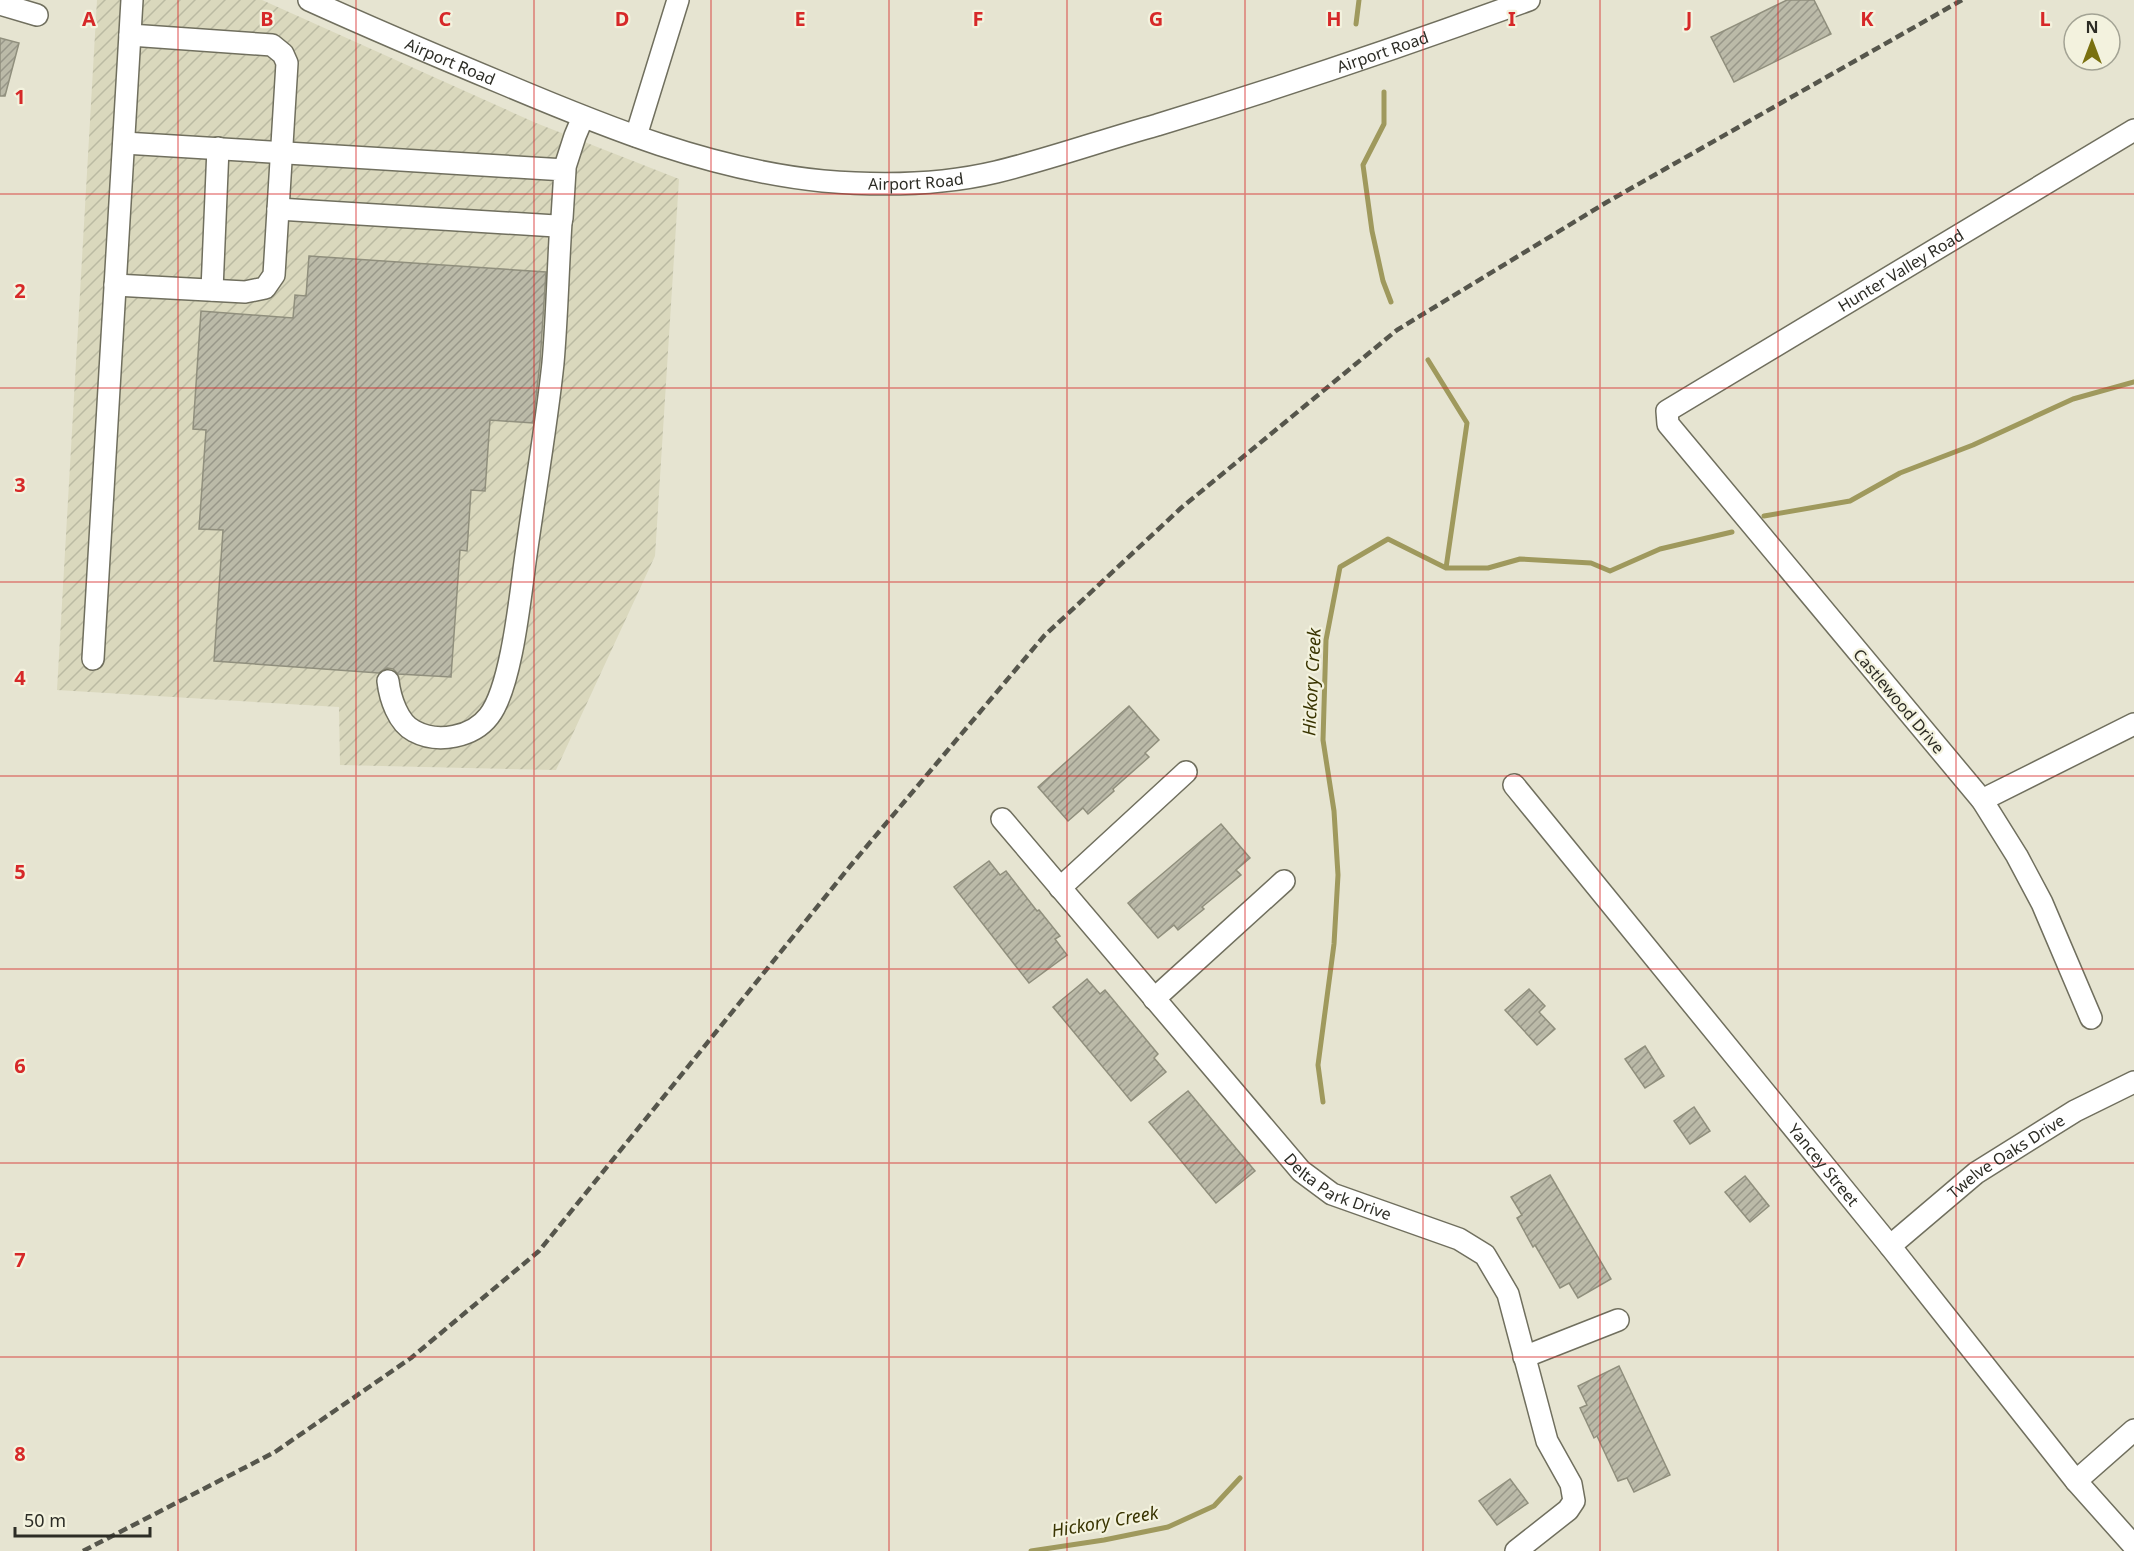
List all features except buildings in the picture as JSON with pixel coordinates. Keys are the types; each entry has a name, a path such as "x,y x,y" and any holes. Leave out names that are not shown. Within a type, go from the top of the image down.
{"street":[{"path":"93,659 132,0"},
{"path":"636,136 678,0"},
{"name":"Airport Road","path":"318,2 583,117 708,160 772,174 824,181 889,183 944,181 996,172 1209,109 1390,51 1529,0"},
{"path":"0,4 37,15"},
{"path":"115,285 244,292 265,288 274,275 287,63 283,54 272,45 130,35"},
{"path":"388,681 396,711 413,731 438,738 463,734 478,727 490,715 504,685 518,618 553,363 564,170 583,117"},
{"name":"Hunter Valley Road","path":"1667,411 2134,130"},
{"path":"124,143 564,170"},
{"path":"212,290 218,148"},
{"path":"278,208 556,226 561,222"},
{"name":"Castlewood Drive","path":"1667,411 1668,424 1982,800 2017,856 2042,903 2091,1018"},
{"path":"1982,800 2134,724"},
{"path":"1059,888 1186,772"},
{"name":"Yancey Street","path":"1514,785 1890,1246 2076,1481 2134,1546"},
{"name":"Delta Park Drive","path":"1002,819 1301,1172 1332,1194 1459,1239 1485,1255 1508,1294 1547,1441 1571,1484 1574,1502 1568,1510 1516,1551"},
{"path":"1154,999 1284,881"},
{"name":"Twelve Oaks Drive","path":"1890,1246 1976,1173 2075,1111 2134,1082"},
{"path":"1524,1357 1618,1320"},
{"path":"2076,1481 2134,1430"}],"shaded area":[{"path":"97,0 262,0 536,123 679,179 655,556 556,770 340,765 339,707 57,690"}],"waterway":[{"name":"Hickory Creek","path":"1356,24 1359,0"},
{"name":"Hickory Creek","path":"1384,92 1384,124 1363,165 1372,231 1383,281 1391,302"},
{"name":"Hickory Creek","path":"1428,360 1467,423 1446,568"},
{"path":"1764,516 1850,501 1900,473 1973,445 2073,399 2134,382"},
{"name":"Hickory Creek","path":"1323,1102 1318,1065 1334,944 1338,875 1334,811 1323,740 1326,640 1340,567 1388,539 1446,568 1488,568 1520,559 1591,563 1610,571 1660,549 1732,532"},
{"name":"Hickory Creek","path":"1031,1551 1168,1527 1214,1506 1240,1478"}],"railway":[{"path":"83,1551 275,1452 411,1358 539,1251 851,865 1044,636 1181,508 1397,330 1607,202 1962,0"}]}
